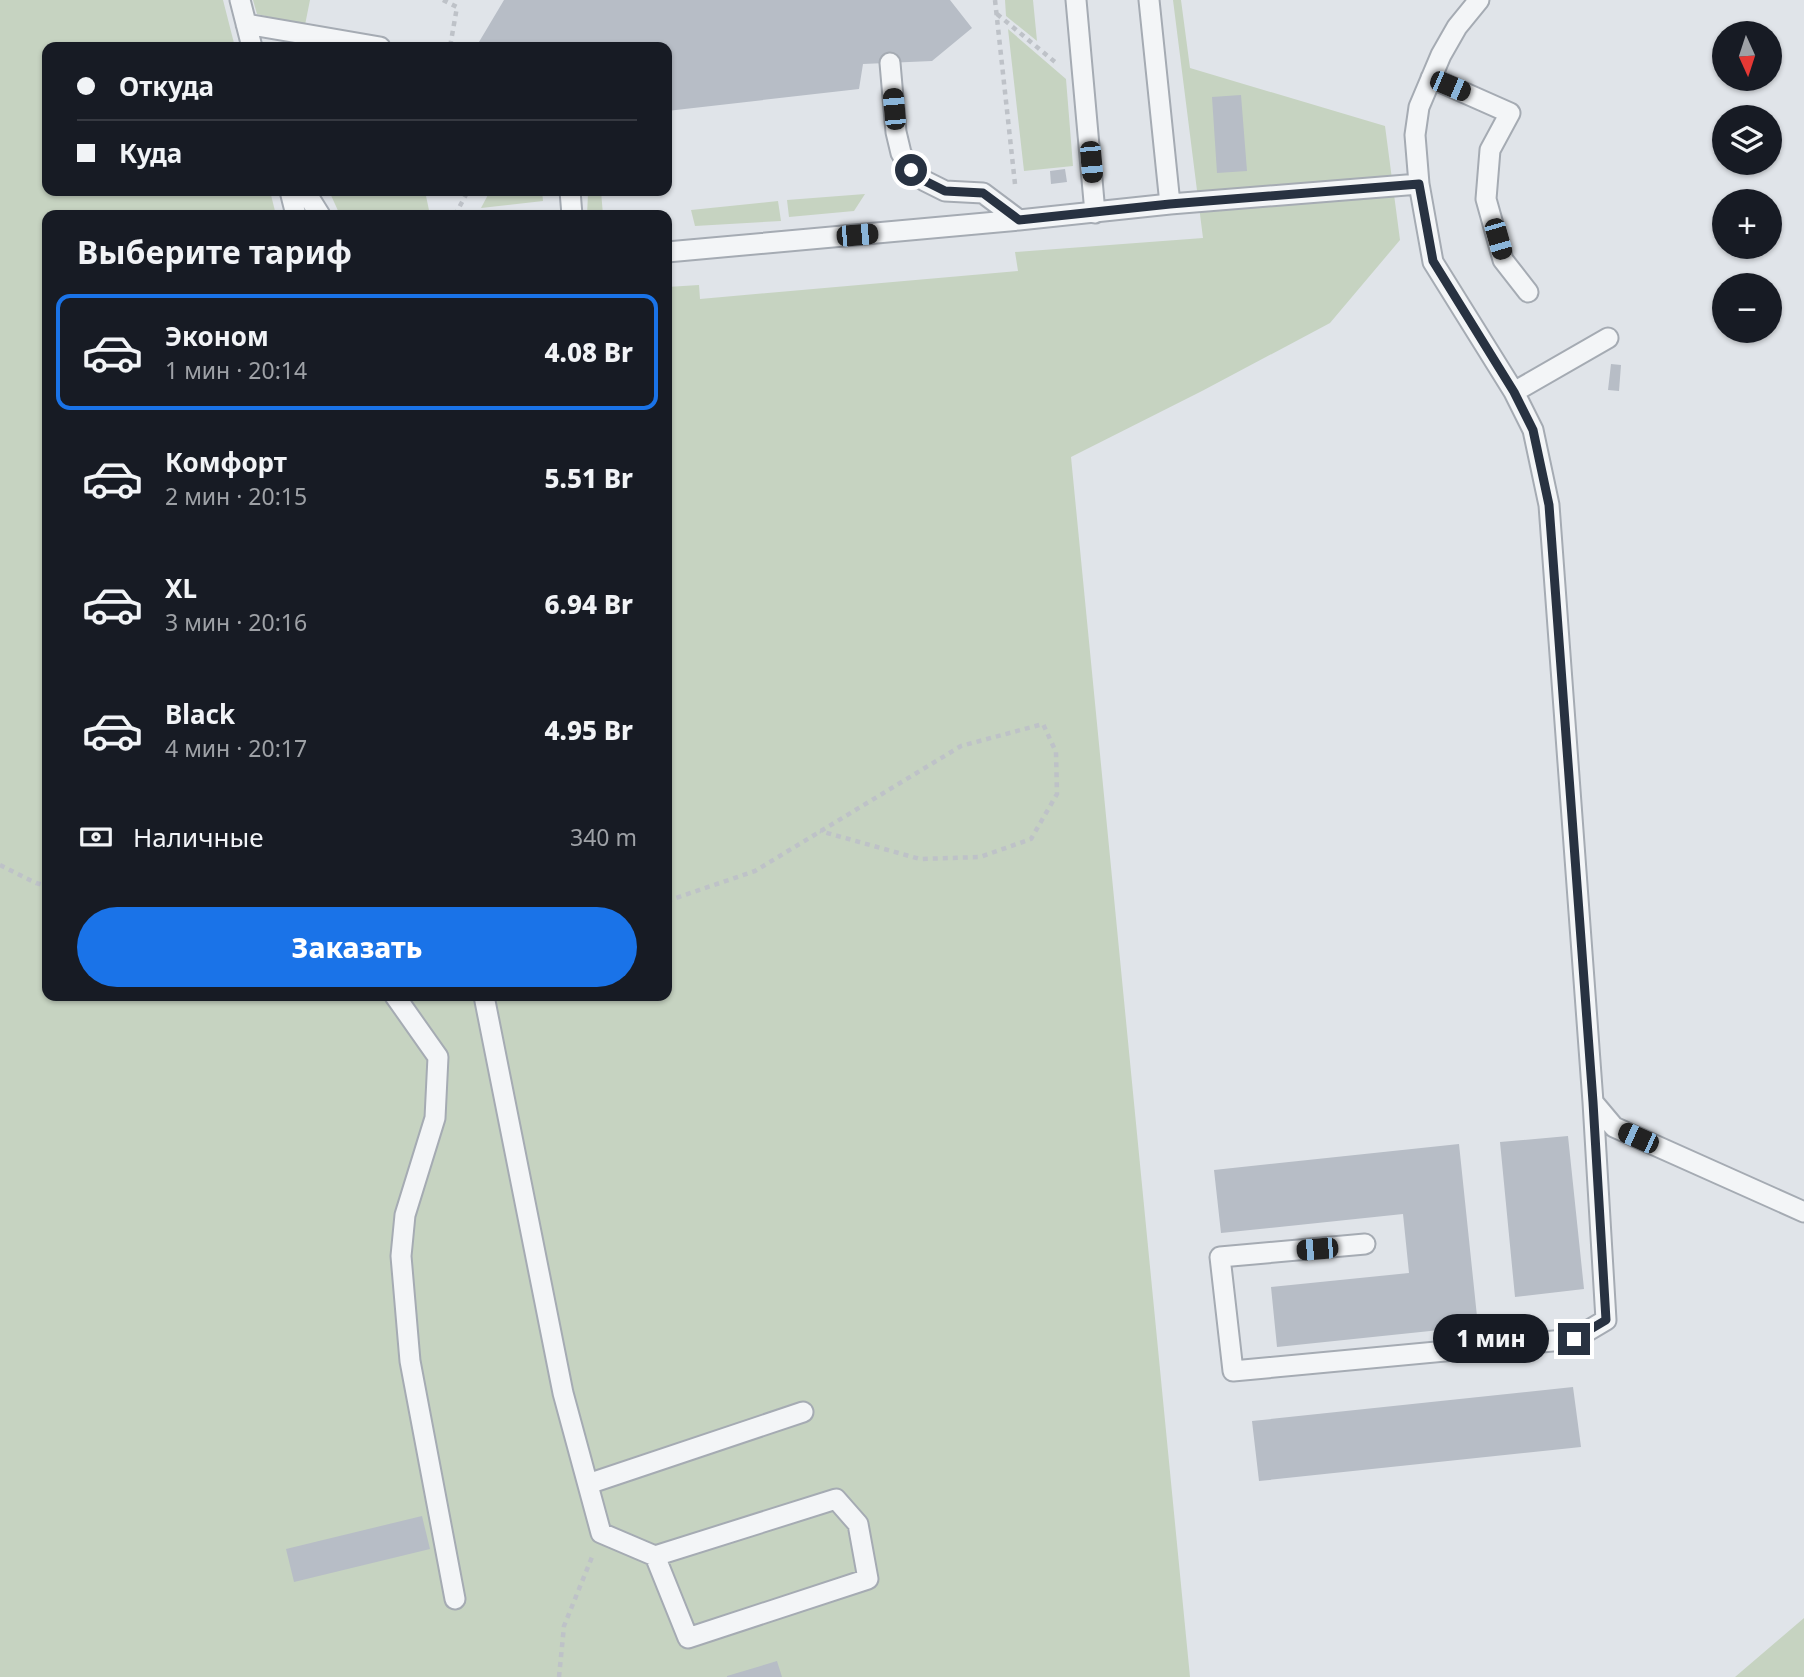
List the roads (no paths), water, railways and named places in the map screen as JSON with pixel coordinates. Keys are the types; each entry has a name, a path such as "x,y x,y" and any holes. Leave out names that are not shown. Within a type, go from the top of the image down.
{"lane":[{"path":"240,0 251,42"},
{"path":"1076,0 1095,213"},
{"path":"1149,0 1170,204"},
{"path":"1365,1244 1220,1257 1233,1371 1574,1339 1606,1320 1593,1102 1549,505 1533,430 1514,392 1433,261 1419,184 1415,135 1419,107 1441,55 1457,27 1479,0"},
{"path":"246,24 351,42"},
{"path":"890,63 896,132 901,153 911,170 945,191 983,193 1019,220"},
{"path":"1431,78 1510,114 1490,150 1486,199 1503,260 1528,292"},
{"path":"672,252 1170,204 1419,184"},
{"path":"1514,392 1608,338"},
{"path":"399,1001 438,1057 435,1118 405,1215 401,1256 410,1361 455,1599"},
{"path":"485,1001 563,1393 601,1533 655,1556 836,1499 858,1524 868,1579 688,1638 655,1556"},
{"path":"1593,1102 1614,1127 1804,1212"},
{"path":"587,1484 803,1412"}]}
